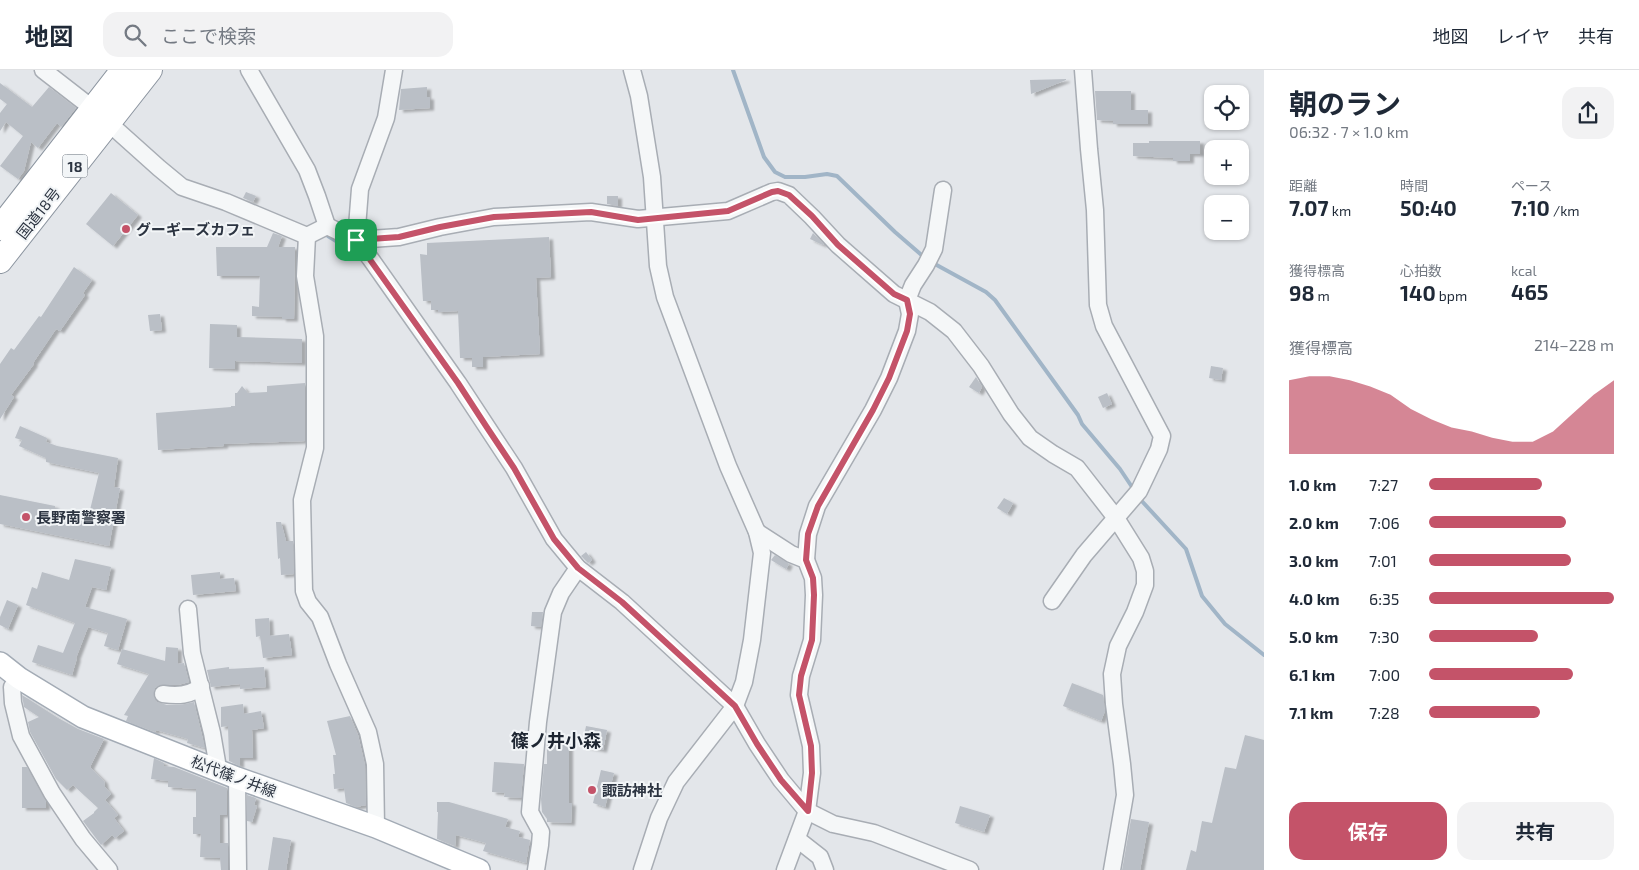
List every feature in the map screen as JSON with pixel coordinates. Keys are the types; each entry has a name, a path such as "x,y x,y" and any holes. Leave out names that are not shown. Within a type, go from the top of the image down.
{"highway":[{"name":"国道18号","path":"0,262 101,115 123,70"},
{"name":"国道18号","path":"0,228 101,115 150,70"}],"main road":[{"name":"松代篠ノ井線","path":"0,662 19,678 76,714 237,778 376,827 479,870"}],"street":[{"path":"43,70 101,115 158,168 182,187 226,202 307,236 327,226"},
{"path":"249,70 306,170 318,196 327,226 356,240 370,258 514,468 554,539 578,568 622,602 735,706 781,780 808,811 833,824 874,833 970,870"},
{"path":"356,240 360,189 386,118 394,70"},
{"path":"632,70 639,96 652,177 658,266 665,297 728,466 758,532 762,554 752,640 744,682 735,706 676,782 659,818 642,870"},
{"path":"1052,602 1084,555 1136,494 1159,449 1162,436 1104,326 1098,305 1095,210 1088,149 1083,70"},
{"path":"785,870 808,811 812,773 811,746 799,695 801,676 812,640 814,595 813,578 806,560 808,534 818,506 873,410 892,370 907,331 910,314 907,300 913,285 929,261 934,249 943,190"},
{"path":"356,240 399,237 494,217 591,212 638,220 728,211 772,192 784,192 812,216 838,245 894,294 930,312 954,332 981,366 1011,414 1030,438 1077,468 1116,518 1141,558 1145,571 1145,585 1135,612 1118,646 1112,674 1125,795 1112,870"},
{"path":"307,236 305,276 315,336 315,448 302,500 304,591 308,602 320,617 368,732 375,764 376,827"},
{"path":"758,532 791,554 806,560"},
{"path":"536,870 540,832 530,812 538,722 552,612 561,593 578,568"},
{"path":"188,609 192,653 217,762 214,769"},
{"path":"19,678 12,687 13,703 21,736 52,793 83,839 109,870"},
{"path":"163,694 186,694 195,692 200,686"},
{"path":"237,778 238,870"},
{"path":"797,839 820,858 825,870"}],"building":[{"path":"1030,80 1066,80 1031,94"},
{"path":"0,83 32,107 49,87 76,108 61,127 57,123 38,148 31,142 24,171 18,179 0,166 23,136 6,122 0,131 0,113 7,104 0,99"},
{"path":"427,87 427,97 430,97 430,108 399,110 401,89"},
{"path":"1095,91 1131,91 1131,110 1148,110 1148,124 1113,124 1113,121 1097,120"},
{"path":"1149,141 1200,141 1200,154 1190,154 1190,161 1173,161 1173,158 1133,156 1133,143 1149,143"},
{"path":"246,192 256,196 253,202 243,198"},
{"path":"111,193 138,215 113,246 86,224"},
{"path":"607,196 618,196 618,206 607,204"},
{"path":"273,233 282,236 278,247 295,247 294,319 252,316 252,306 259,307 260,276 217,276 216,247 267,247"},
{"path":"813,233 824,244 823,245 810,239"},
{"path":"549,237 551,277 536,278 540,354 483,357 483,367 472,367 472,358 460,358 458,311 438,312 438,310 431,310 431,301 423,301 420,254 427,255 427,243"},
{"path":"74,267 92,280 83,293 85,295 60,331 56,329 34,364 11,395 14,397 0,419 0,364 11,348 14,350 39,316 41,317"},
{"path":"160,314 162,330 150,331 148,315"},
{"path":"210,324 237,325 237,337 302,339 302,363 235,361 235,369 209,368"},
{"path":"1211,366 1223,368 1221,380 1209,378"},
{"path":"976,377 982,387 979,393 969,387"},
{"path":"305,383 305,441 224,444 224,446 158,450 156,413 235,406 235,393 242,386 248,393 267,392 267,386"},
{"path":"1107,393 1112,404 1103,408 1098,397"},
{"path":"20,426 47,438 46,442 57,446 118,458 114,487 120,488 109,546 0,524 0,495 89,514 99,473 46,462 46,458 19,446 22,440 15,438"},
{"path":"1004,498 1013,503 1007,514 997,508"},
{"path":"276,522 281,522 286,541 293,541 294,574 281,575"},
{"path":"586,552 592,560 588,563 581,556"},
{"path":"775,555 789,564 786,569 771,560"},
{"path":"75,559 111,567 106,590 92,587 85,607 127,619 118,650 104,646 108,633 88,627 76,658 72,675 32,662 38,645 63,653 75,623 26,605 32,587 37,589 42,572 69,580"},
{"path":"220,572 220,579 234,578 236,591 193,595 191,575"},
{"path":"7,600 18,605 8,629 0,625 0,617"},
{"path":"532,612 543,612 541,627 531,626"},
{"path":"269,618 270,636 289,634 292,655 263,658 260,636 256,637 255,619"},
{"path":"166,647 178,648 178,664 184,663 189,682 178,685 160,685 155,688 154,697 157,702 167,705 194,702 205,748 187,743 188,739 156,730 155,732 126,721 128,716 124,715 149,674 117,664 122,649 165,661"},
{"path":"229,667 229,669 264,667 266,687 240,689 240,684 211,687 207,670"},
{"path":"1072,683 1103,695 1105,711 1101,721 1063,706"},
{"path":"22,695 78,729 104,739 90,767 104,781 105,787 111,794 105,800 118,815 114,818 124,831 115,838 112,835 101,845 83,821 98,808 73,785 67,790 56,779 30,732 28,722 39,717 24,707"},
{"path":"243,704 244,714 261,711 264,728 252,730 253,758 240,758 240,766 229,761 228,726 221,727 221,707"},
{"path":"350,716 358,735 365,765 366,805 356,807 346,803 344,788 334,789 333,755 336,755 327,721"},
{"path":"586,726 607,730 603,750 582,746"},
{"path":"1245,735 1264,740 1264,870 1186,870 1191,850 1196,852 1202,821 1212,823 1225,767 1236,769"},
{"path":"547,743 569,743 571,823 547,822 542,812 541,799 544,764 547,764"},
{"path":"154,758 164,763 164,766 174,767 227,788 227,815 220,815 220,843 228,843 228,870 221,870 220,858 200,857 201,834 193,834 193,817 196,817 196,789 168,787 168,781 151,779"},
{"path":"494,762 524,764 521,798 504,797 505,793 492,792"},
{"path":"22,767 27,767 46,802 46,808 22,808"},
{"path":"601,770 614,773 605,807 593,803"},
{"path":"247,795 256,798 254,805 257,806 252,822 247,821"},
{"path":"437,802 449,802 508,819 505,827 520,831 518,837 530,840 526,863 483,851 486,843 456,835 455,846 437,839"},
{"path":"960,806 990,815 984,832 955,823"},
{"path":"1131,819 1149,822 1140,870 1122,870"},
{"path":"273,837 291,840 286,870 268,870"}],"waterway":[{"path":"733,70 764,157 775,172 785,177 827,174 837,176 925,258"},
{"path":"328,236 360,256"},
{"path":"933,263 986,292 995,300 1078,415 1082,424 1120,469 1134,490"},
{"path":"1139,498 1186,549 1202,596 1225,624 1264,655"}],"place":[{"name":"グーギーズカフェ","path":"126,229"},
{"name":"長野南警察署","path":"26,517"},
{"name":"諏訪神社","path":"592,790"}],"district":[{"name":"篠ノ井小森","path":"556,740"}],"route":[{"path":"778,191 789,195 812,216 838,245 894,294 907,300 910,314 907,331 889,378 873,410 818,506 808,534 806,560 813,578 814,595 812,640 801,676 799,695 811,746 812,773 808,811 781,780 735,706 622,602 578,568 554,539 514,468 458,383 356,240 399,237 494,217 591,212 638,220 728,211 778,191"}]}
